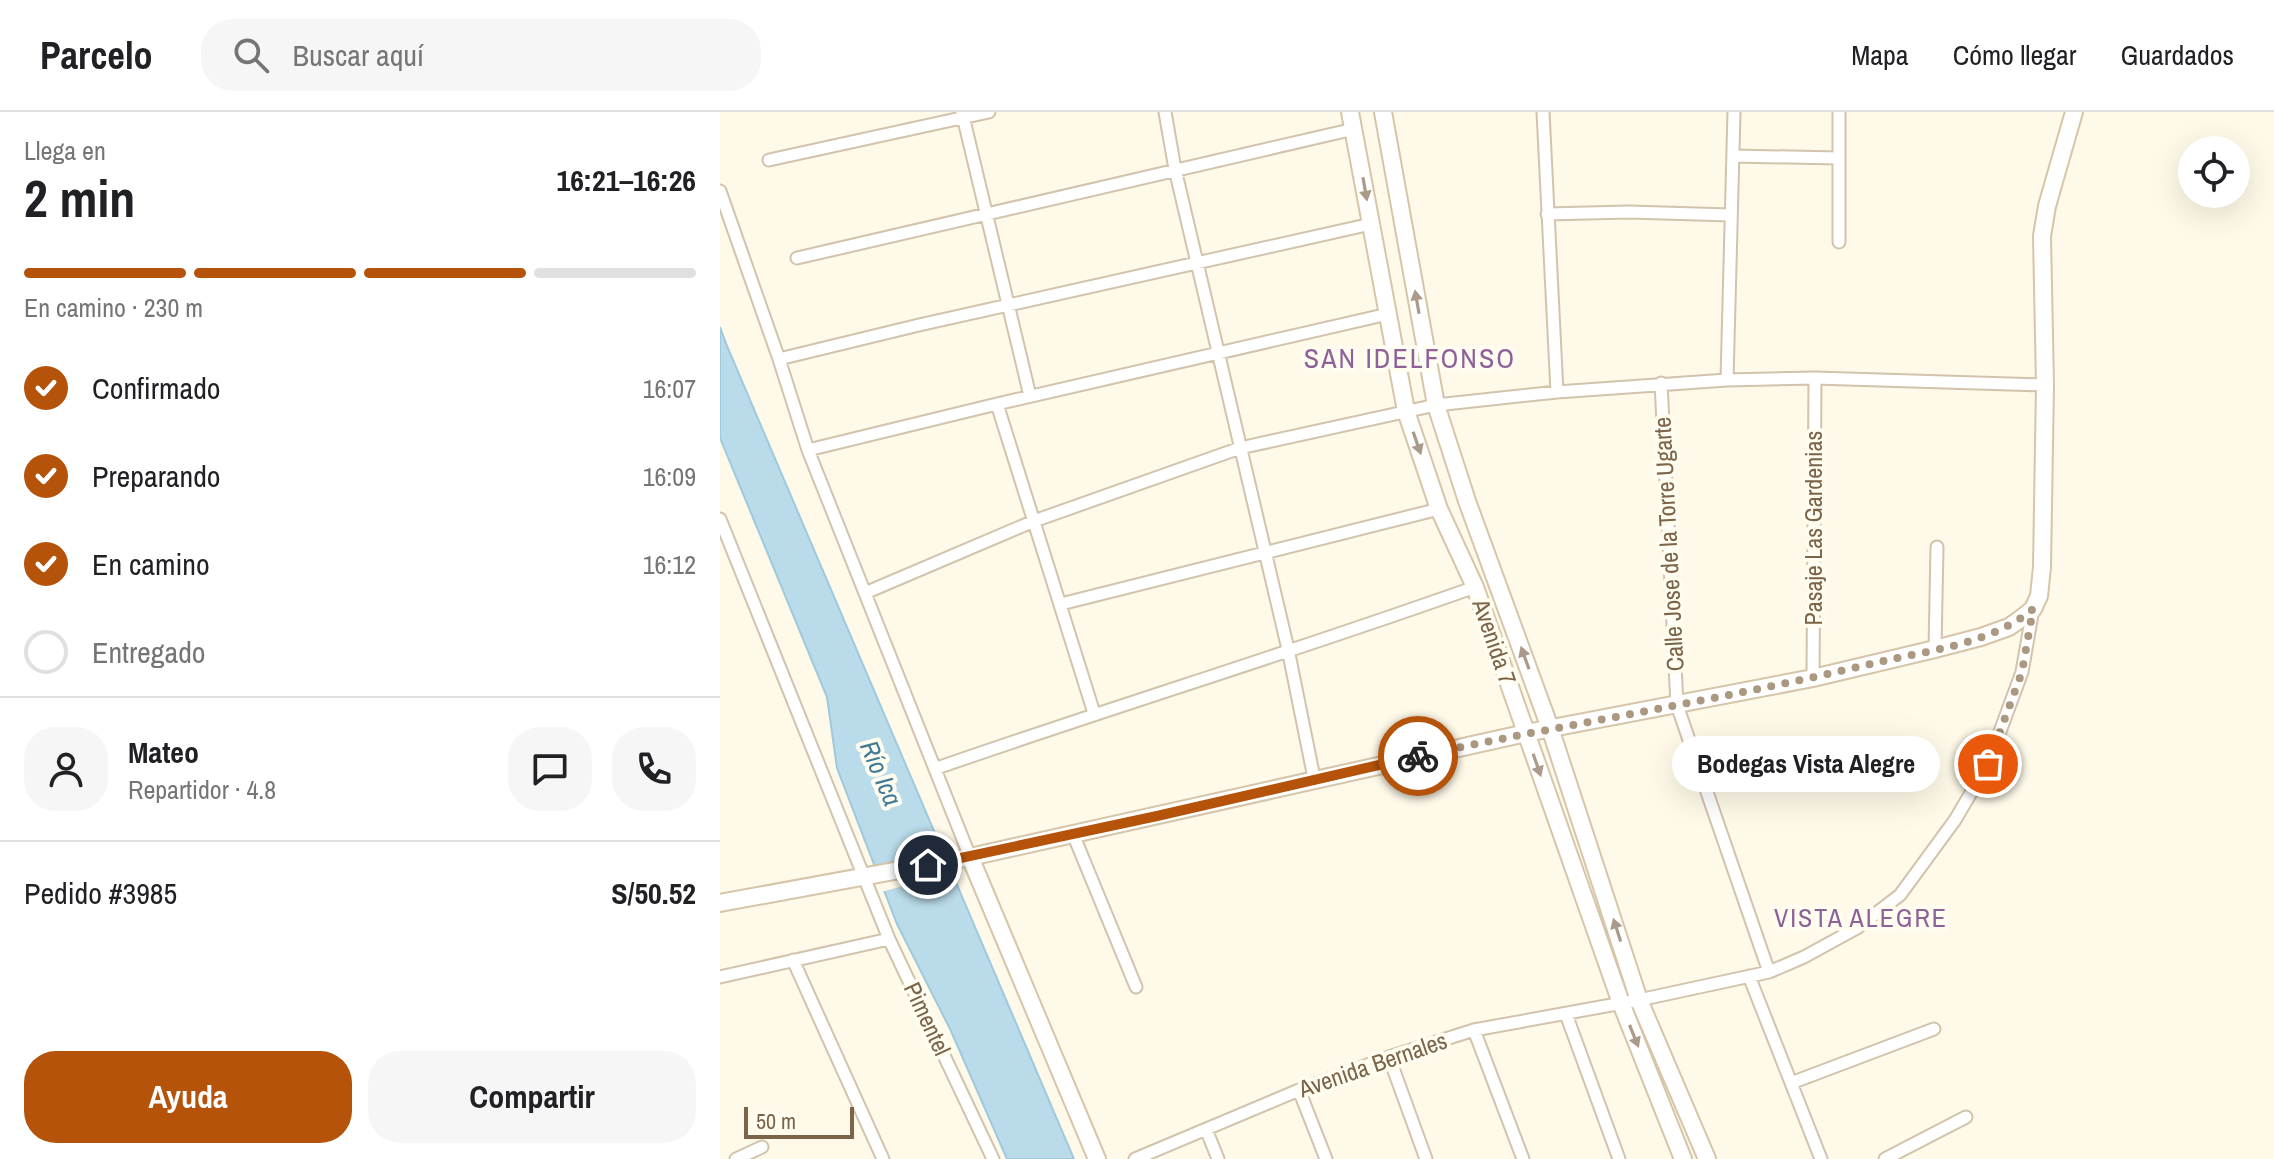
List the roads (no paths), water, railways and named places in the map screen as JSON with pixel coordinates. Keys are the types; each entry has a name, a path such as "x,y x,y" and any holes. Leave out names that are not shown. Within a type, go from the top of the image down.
{"street":[{"path":"769,160 962,115 989,112"},
{"path":"1165,112 1175,169 1288,651 1314,778"},
{"name":"Avenida 7","path":"1383,112 1436,405 1467,501 1550,728 1639,1000 1707,1159"},
{"path":"1543,112 1557,392"},
{"path":"1727,380 1734,112"},
{"path":"1839,112 1839,242"},
{"path":"720,903 963,858 1526,733 1813,678 1935,649 2009,627 2033,609 2039,596 2045,385 2042,236 2047,206 2074,112"},
{"path":"962,115 1030,396"},
{"path":"797,258 1175,169 1352,120"},
{"name":"Avenida 7","path":"1352,120 1406,411 1439,509 1475,587 1621,1003 1683,1159"},
{"path":"1733,156 1838,158"},
{"path":"720,191 808,450 937,768 963,858 1097,1159"},
{"path":"1547,214 1629,212 1731,215"},
{"path":"779,359 1371,224"},
{"path":"808,450 1388,314"},
{"path":"865,593 1034,521 1240,448 1436,405 1661,383 1727,380 1815,378 2045,385"},
{"name":"Pasaje Las Gardenias","path":"1813,678 1815,378"},
{"name":"Calle Jose de la Torre Ugarte","path":"1661,383 1677,705 1769,972"},
{"path":"997,404 1094,713"},
{"path":"1061,604 1439,509"},
{"name":"Pimentel","path":"720,519 869,876 889,939 993,1159"},
{"path":"1935,649 1937,547"},
{"path":"937,768 1475,587"},
{"name":"Avenida Bernales","path":"1135,1159 1299,1090 1389,1057 1474,1030 1769,972 1857,928 1900,895 1916,875 1955,820 1988,764 2022,672 2033,609"},
{"path":"1073,834 1136,987"},
{"path":"720,977 889,939"},
{"path":"793,960 883,1159"},
{"path":"1749,976 1821,1159"},
{"path":"1566,1014 1619,1159"},
{"path":"1791,1083 1934,1029"},
{"path":"1474,1030 1523,1159"},
{"path":"1389,1057 1426,1159"},
{"path":"1299,1090 1326,1159"},
{"path":"1885,1159 1966,1117"},
{"path":"1206,1129 1218,1159"},
{"path":"736,1159 762,1147"}],"water":[{"name":"Río Ica","path":"720,327 1074,1159 1007,1159 951,1031 897,924 837,768 827,697 720,438"}],"place":[{"name":"Bodegas Vista Alegre","path":"1988,764"}],"district":[{"name":"SAN IDELFONSO","path":"1410,358"},
{"name":"VISTA ALEGRE","path":"1861,918"}]}
